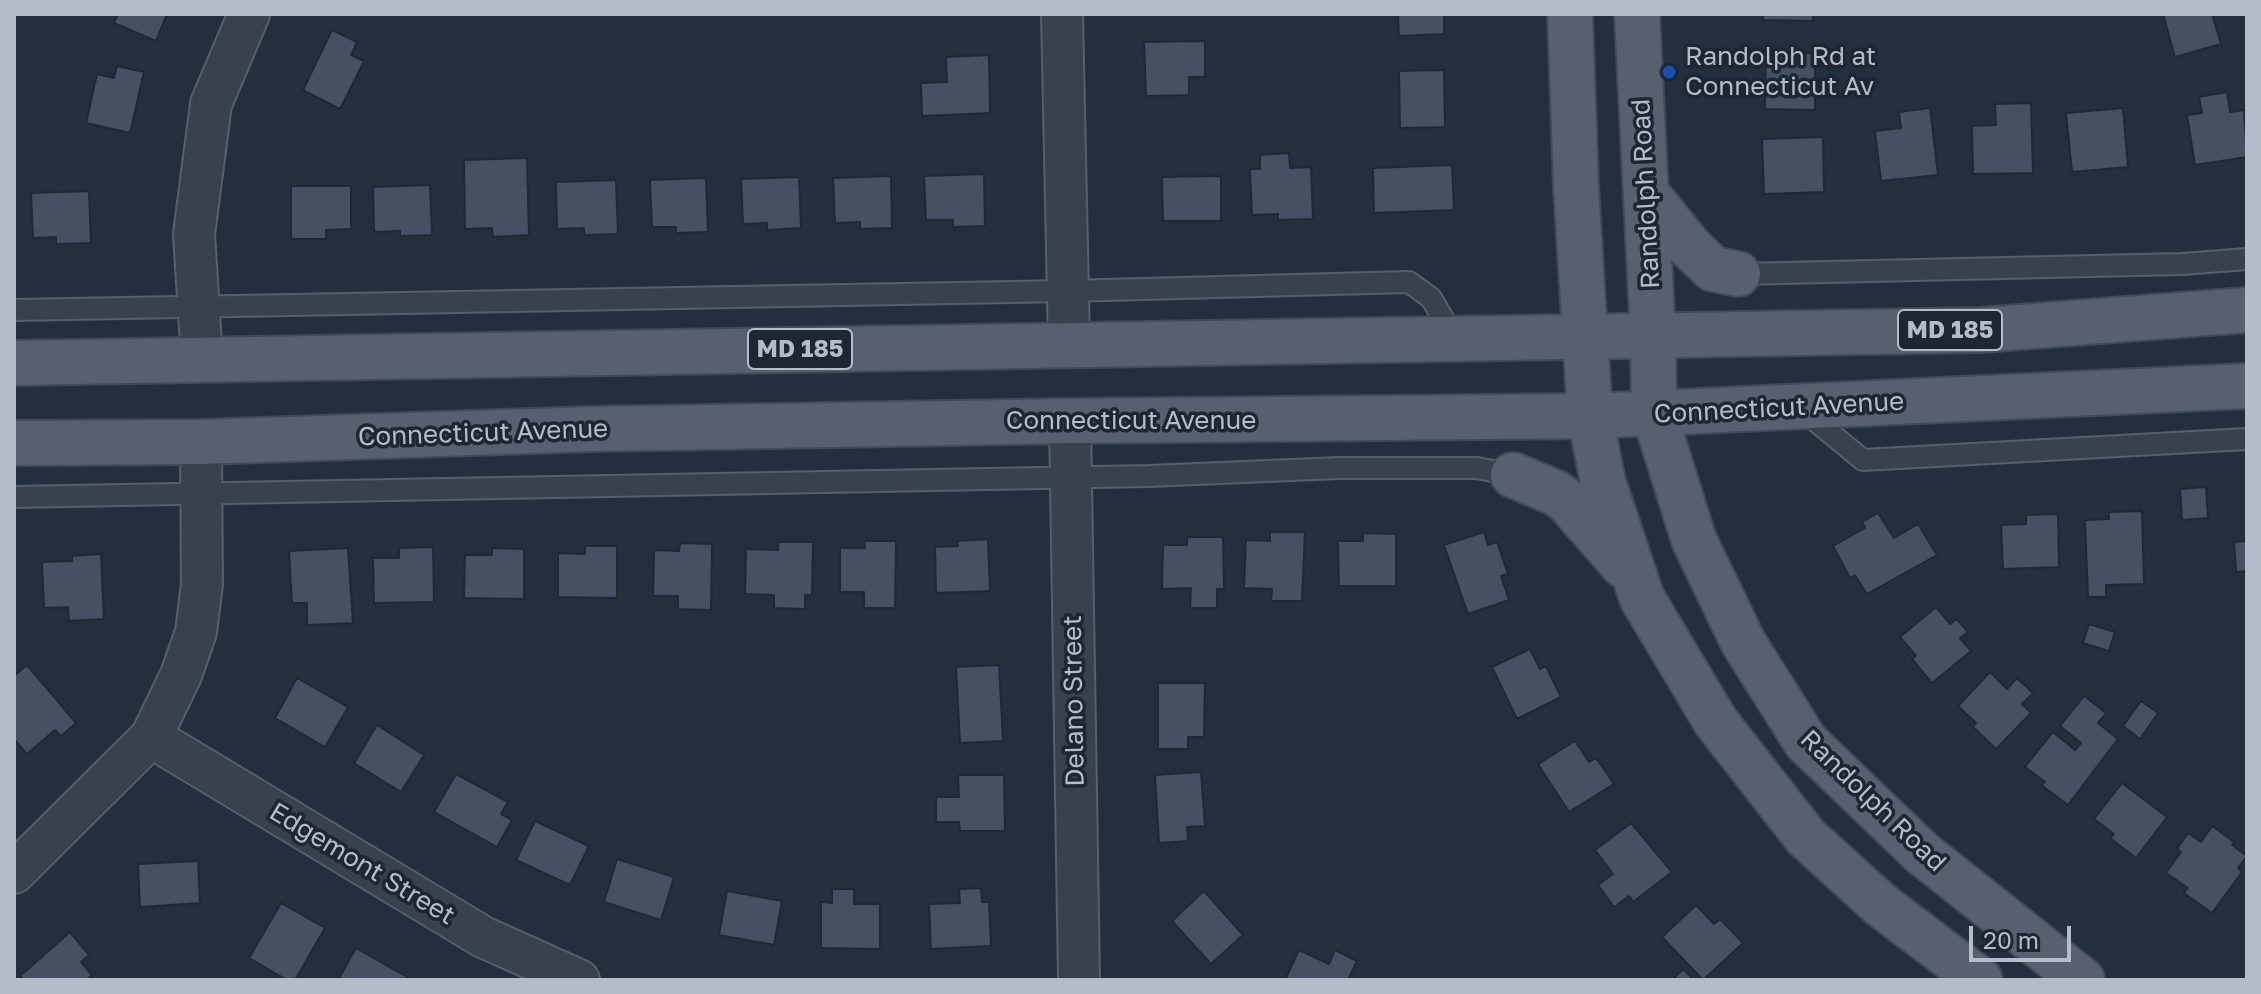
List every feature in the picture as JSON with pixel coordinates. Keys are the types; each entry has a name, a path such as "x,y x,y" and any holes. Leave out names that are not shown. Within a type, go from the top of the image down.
{"main road":[{"path":"1570,14 1576,187 1590,416 1603,482 1642,598 1716,722 1806,837 1881,905 1980,980"},
{"name":"Randolph Road","path":"1637,14 1654,413 1694,540 1743,642 1806,742 1922,853 2082,980"},
{"path":"1646,193 1690,247 1713,269 1738,274"},
{"name":"MD 185","path":"14,363 1980,330 2247,310"},
{"name":"Connecticut Avenue","path":"14,443 201,442 592,429 1590,416 2247,386"},
{"path":"1513,475 1556,493 1567,501 1634,577"}],"street":[{"path":"202,361 194,234 211,104 249,14"},
{"path":"1062,14 1069,344"},
{"name":"Delano Street","path":"1070,421 1079,980"},
{"path":"14,873 151,737 181,675 196,632 202,584 201,442"},
{"name":"Edgemont Street","path":"151,737 483,937 579,980"}],"lane":[{"path":"1738,274 2182,264 2247,259"},
{"path":"14,310 1409,282 1431,298 1455,339"},
{"path":"1799,407 1863,460 2247,439"},
{"path":"14,497 1071,477 1354,468 1477,468 1513,475"}],"building":[{"path":"118,14 167,14 156,41 114,23"},
{"path":"1398,14 1444,14 1444,34 1399,36"},
{"path":"1763,14 1813,14 1813,21 1763,20"},
{"path":"2163,14 2212,14 2221,44 2175,57"},
{"path":"332,30 357,42 351,55 364,61 340,109 303,90"},
{"path":"1205,41 1205,77 1189,77 1189,95 1146,96 1144,42"},
{"path":"1766,53 1815,53 1815,110 1765,109"},
{"path":"989,55 990,113 922,116 921,83 947,82 946,57"},
{"path":"117,66 144,72 130,133 86,123 97,74 114,78"},
{"path":"1444,70 1445,127 1400,128 1399,71"},
{"path":"2227,92 2230,112 2244,110 2247,157 2195,165 2187,115 2202,113 2199,97"},
{"path":"2031,103 2033,173 1973,174 1972,126 1996,125 1995,104"},
{"path":"1930,108 1938,175 1881,181 1875,131 1901,128 1899,112"},
{"path":"2123,108 2128,167 2072,172 2066,113"},
{"path":"1823,137 1824,192 1764,194 1762,139"},
{"path":"1289,153 1290,168 1311,167 1313,219 1278,220 1278,214 1252,215 1250,169 1260,169 1260,155"},
{"path":"527,158 529,235 493,237 492,228 465,229 464,160"},
{"path":"1452,165 1454,210 1374,213 1373,168"},
{"path":"984,174 985,226 953,227 953,220 926,220 924,176"},
{"path":"891,176 892,228 860,229 860,222 835,223 833,178"},
{"path":"1221,176 1221,221 1163,221 1162,177"},
{"path":"799,177 801,228 767,230 767,223 743,224 741,179"},
{"path":"706,178 708,232 676,233 676,227 652,227 650,180"},
{"path":"616,180 618,234 584,235 584,228 557,229 556,182"},
{"path":"430,185 432,235 400,236 400,231 374,232 373,187"},
{"path":"291,186 351,186 351,229 326,230 326,239 291,239"},
{"path":"89,191 91,243 56,244 56,237 33,238 31,193"},
{"path":"2206,487 2208,518 2182,520 2180,489"},
{"path":"2142,511 2144,584 2106,585 2106,597 2088,597 2085,520 2109,519 2109,512"},
{"path":"1878,513 1894,538 1918,524 1937,555 1867,594 1855,575 1850,578 1833,546 1865,528 1862,522"},
{"path":"2058,514 2059,567 2003,569 2001,525 2026,524 2026,515"},
{"path":"1270,532 1305,532 1302,601 1271,601 1272,589 1244,588 1246,540 1270,541"},
{"path":"1484,532 1488,545 1497,542 1508,574 1501,576 1509,600 1468,614 1444,545"},
{"path":"1363,533 1396,534 1396,586 1339,586 1338,541 1363,541"},
{"path":"1187,537 1223,537 1224,589 1217,589 1217,608 1190,608 1191,588 1162,589 1163,545 1187,545"},
{"path":"988,539 990,591 936,593 935,547 958,546 957,541"},
{"path":"864,541 896,541 895,608 864,608 864,592 840,592 840,548 865,548"},
{"path":"2247,541 2247,571 2236,572 2234,542"},
{"path":"778,542 813,542 812,595 805,595 805,609 774,608 774,595 745,594 746,549 778,550"},
{"path":"680,543 712,544 711,610 678,609 678,596 653,596 654,550 679,551"},
{"path":"585,546 617,546 617,598 558,597 558,553 585,554"},
{"path":"433,547 434,602 374,603 373,558 399,558 399,548"},
{"path":"348,548 353,623 307,625 307,603 292,603 289,551"},
{"path":"492,548 524,549 524,599 464,598 465,555 492,555"},
{"path":"101,554 104,619 69,621 68,607 44,608 42,562 72,561 72,556"},
{"path":"1936,607 1950,624 1957,619 1968,632 1960,638 1971,651 1932,683 1912,659 1916,656 1900,637"},
{"path":"2089,624 2115,632 2109,651 2083,643"},
{"path":"1530,649 1540,669 1546,666 1561,697 1517,719 1492,667"},
{"path":"27,665 76,723 61,736 55,730 27,754 14,739 14,676"},
{"path":"999,665 1003,741 960,743 956,667"},
{"path":"1990,672 2007,689 2017,678 2033,693 2022,704 2031,713 1996,749 1973,727 1976,723 1958,706"},
{"path":"297,678 348,707 325,747 275,718"},
{"path":"1158,683 1205,683 1204,737 1188,737 1188,749 1158,749"},
{"path":"2084,696 2106,713 2098,723 2118,739 2068,805 2041,785 2045,782 2025,767 2053,732 2075,750 2081,743 2060,726"},
{"path":"2141,701 2158,713 2140,739 2123,726"},
{"path":"377,725 424,755 401,792 354,763"},
{"path":"1575,741 1589,762 1596,758 1614,784 1569,812 1538,764"},
{"path":"1201,772 1205,826 1187,827 1188,841 1159,843 1155,775"},
{"path":"456,774 508,802 501,814 512,820 497,847 434,812"},
{"path":"958,775 1004,775 1005,831 960,831 959,822 936,822 936,797 959,797"},
{"path":"2122,783 2167,817 2136,858 2110,838 2114,834 2094,819"},
{"path":"535,821 589,846 570,885 516,860"},
{"path":"1631,823 1672,872 1633,902 1629,896 1614,907 1598,885 1613,874 1595,850"},
{"path":"2212,826 2247,856 2238,868 2242,872 2212,913 2184,893 2188,888 2166,873 2181,852 2177,849 2188,833 2201,842"},
{"path":"617,859 674,877 661,920 604,902"},
{"path":"198,861 200,903 140,907 138,864"},
{"path":"981,888 982,902 989,902 991,946 931,949 929,904 960,903 959,889"},
{"path":"832,889 854,889 854,904 880,904 880,949 821,948 821,902 832,903"},
{"path":"727,891 782,901 774,945 719,935"},
{"path":"1204,891 1243,935 1211,964 1172,921"},
{"path":"281,903 325,928 295,980 287,980 249,958"},
{"path":"1696,905 1714,924 1720,919 1743,943 1703,980 1662,937"},
{"path":"70,932 89,955 81,962 92,975 87,980 24,980 20,976"},
{"path":"356,948 407,977 405,980 338,980"},
{"path":"1299,950 1329,964 1335,950 1357,961 1348,980 1285,980"},
{"path":"1683,969 1694,980 1672,980"}],"place":[{"name":"Randolph Rd at Connecticut Av","path":"1669,72"}]}
